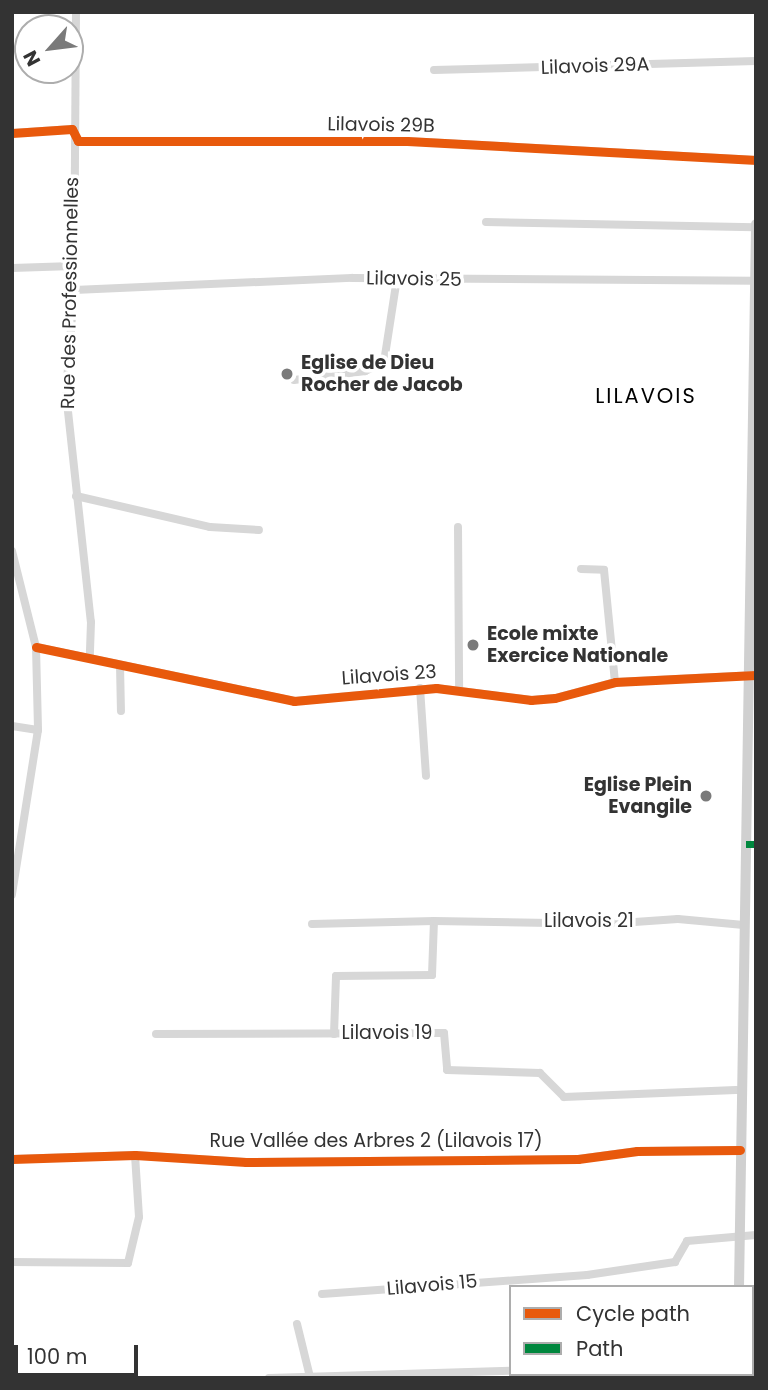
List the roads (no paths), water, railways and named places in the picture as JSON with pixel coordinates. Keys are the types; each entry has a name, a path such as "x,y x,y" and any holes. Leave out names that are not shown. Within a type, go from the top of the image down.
{"main road":[{"path":"738,1285 748,920 756,225"}],"street":[{"name":"Rue des Professionnelles","path":"76,12 72,130 74,290 66,393 91,622 90,657"},
{"name":"Lilavois 29A","path":"434,70 756,61"},
{"name":"Lilavois 29B","path":"12,133 72,130 78,141 407,141 756,160"},
{"path":"486,222 756,225"},
{"path":"12,268 73,266"},
{"path":"294,380 365,371 384,362 397,278"},
{"name":"Lilavois 25","path":"74,290 397,278 754,281"},
{"path":"76,496 210,527 259,530"},
{"path":"458,527 459,688"},
{"path":"12,551 36,647 38,730 12,895"},
{"path":"581,569 604,570 615,682"},
{"name":"Lilavois 23","path":"36,647 294,701 419,688 459,688 531,699 555,698 615,682 752,675"},
{"path":"120,665 121,711"},
{"path":"419,688 426,776"},
{"path":"12,726 38,730"},
{"name":"Lilavois 21","path":"312,924 434,921 606,924 678,919 748,920"},
{"path":"334,1034 335,976 432,975 434,921"},
{"name":"Lilavois 19","path":"156,1034 444,1033 447,1070 540,1073 564,1097 742,1090"},
{"name":"Rue Vallée des Arbres 2 (Lilavois 17)","path":"12,1159 135,1155 246,1162 578,1159 637,1152 740,1150"},
{"path":"12,1262 128,1263 139,1217 135,1155"},
{"path":"739,1237 756,1235"},
{"name":"Lilavois 15","path":"322,1294 622,1270 675,1262 687,1241 739,1237"},
{"path":"298,1324 310,1377"},
{"path":"269,1378 509,1371"}],"place":[{"name":"Eglise de Dieu Rocher de Jacob","path":"287,374"},
{"name":"Ecole mixte Exercice Nationale","path":"473,645"},
{"name":"Eglise Plein Evangile","path":"706,796"}],"district":[{"name":"LILAVOIS","path":"646,396"}]}
